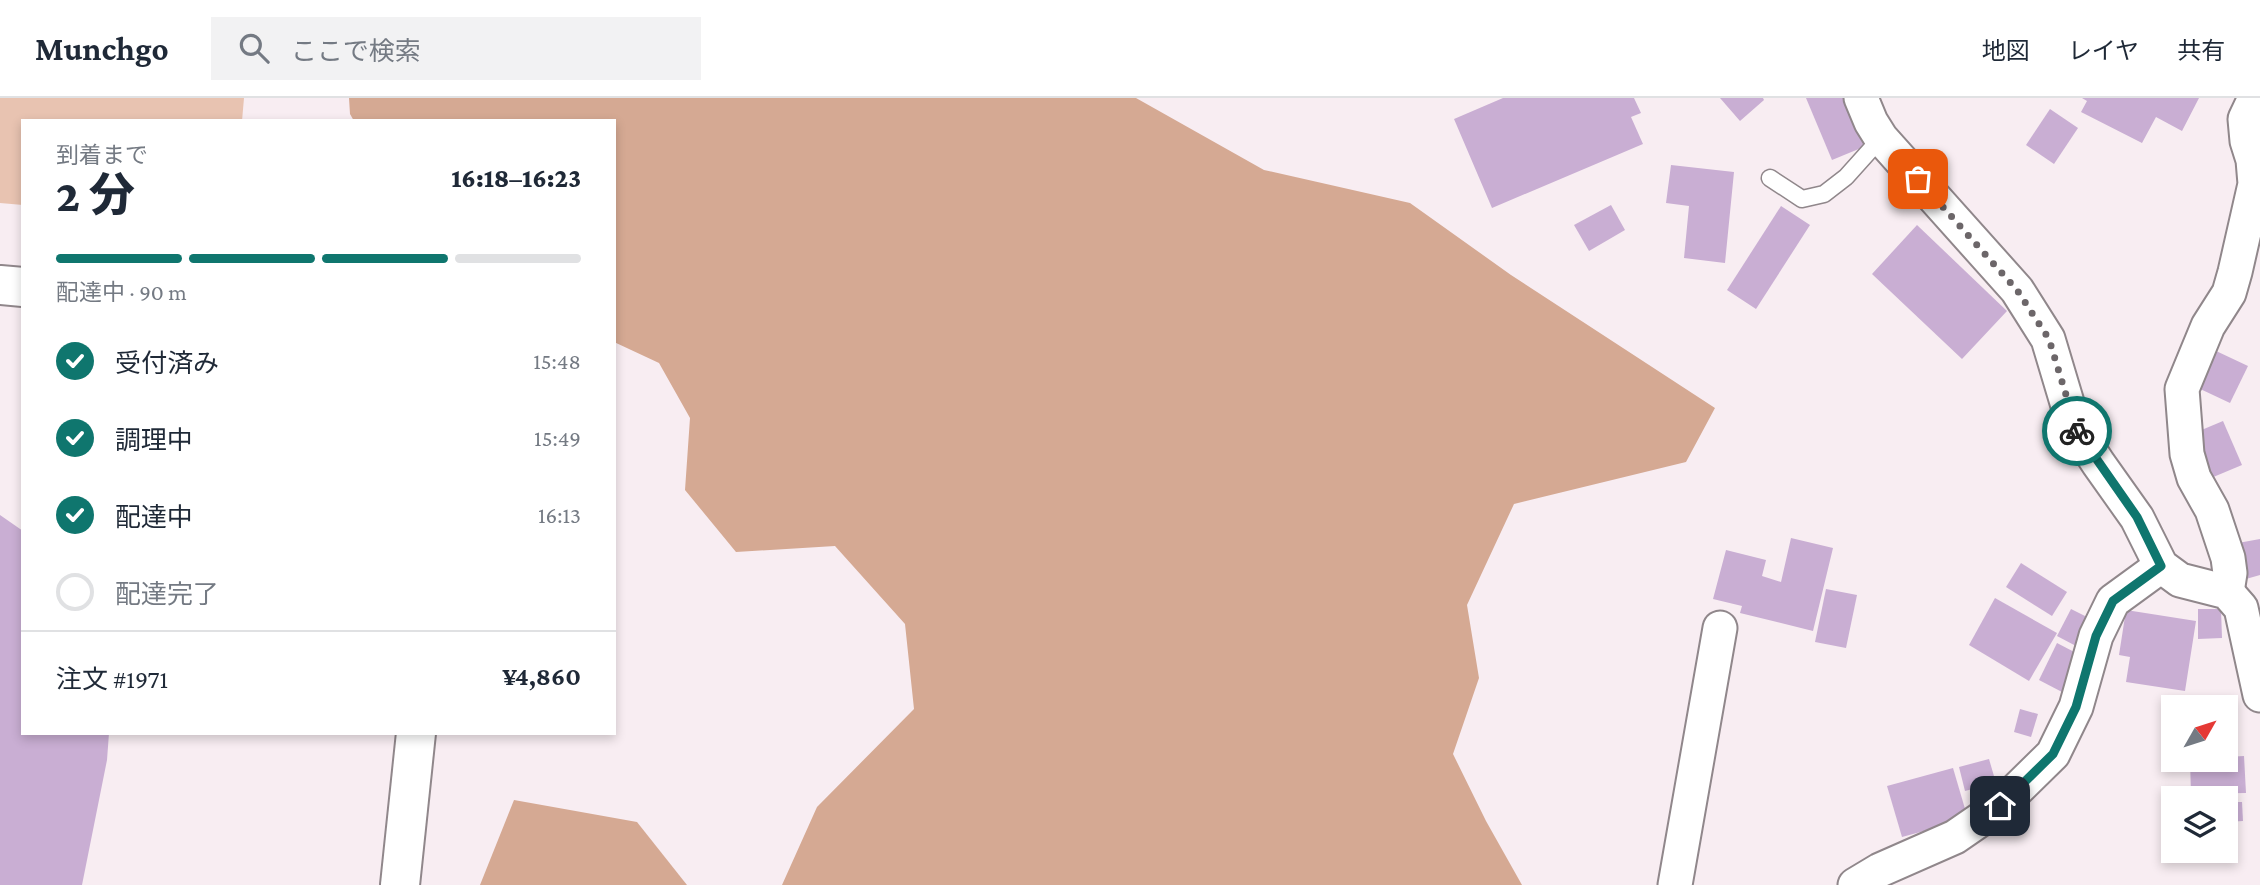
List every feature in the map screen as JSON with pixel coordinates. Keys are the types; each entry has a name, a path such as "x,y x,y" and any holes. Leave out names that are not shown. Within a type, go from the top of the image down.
{"street":[{"path":"2227,592 2230,573 2228,558 2211,510 2194,478 2187,454 2182,389 2208,326 2229,293 2235,272 2255,184 2253,160 2246,141 2245,119 2255,98"},
{"path":"1875,114 2017,290 2049,339 2074,426 2137,517 2161,566 2180,580 2227,592 2241,608 2260,695"},
{"path":"0,285 21,286"},
{"path":"1855,885 1880,870 1955,837 2000,806 2053,754 2076,707 2096,636 2113,601 2161,566"},
{"path":"1675,885 1720,628"},
{"path":"400,885 416,735"}],"lane":[{"path":"1770,178 1802,199 1824,194 1846,177 1875,114"}],"shaded area":[{"path":"0,98 244,98 242,119 21,119 21,205 0,203"},
{"path":"349,98 1136,98 1264,170 1410,203 1511,275 1715,408 1686,462 1514,504 1467,605 1479,678 1453,754 1522,885 782,885 817,807 914,709 905,624 835,546 736,552 685,490 690,418 659,363 616,343 616,119 353,119"},
{"path":"514,800 637,822 687,885 480,885"}],"building":[{"path":"1503,98 1634,98 1641,113 1631,117 1643,144 1492,208 1454,119"},
{"path":"1720,98 1763,98 1764,100 1740,121"},
{"path":"1806,98 1846,98 1866,146 1832,160"},
{"path":"2082,98 2199,98 2182,131 2156,117 2142,143 2081,112 2087,101"},
{"path":"2050,109 2078,128 2054,164 2026,145"},
{"path":"1671,165 1734,172 1725,263 1684,258 1689,206 1666,203"},
{"path":"1611,205 1625,230 1589,251 1574,225"},
{"path":"1781,206 1810,225 1756,309 1727,290"},
{"path":"1917,225 2007,311 1962,359 1872,274"},
{"path":"2214,350 2248,366 2230,403 2196,387"},
{"path":"2223,421 2242,465 2211,478 2192,434"},
{"path":"0,515 21,530 21,735 109,735 107,760 82,885 0,885"},
{"path":"1791,538 1833,548 1813,631 1740,613 1742,606 1713,599 1726,550 1766,560 1762,576 1781,582"},
{"path":"2260,539 2260,575 2246,579 2238,543"},
{"path":"2021,563 2067,592 2052,616 2006,587"},
{"path":"1826,589 1857,595 1846,648 1815,642"},
{"path":"1995,598 2057,633 2029,681 1969,645"},
{"path":"2071,609 2091,619 2076,646 2057,636"},
{"path":"2198,609 2221,609 2222,638 2198,639"},
{"path":"2126,610 2196,621 2185,691 2126,682 2130,657 2119,655"},
{"path":"2057,643 2080,655 2062,692 2039,680"},
{"path":"2020,709 2038,714 2031,737 2014,732"},
{"path":"2238,756 2244,756 2246,793 2238,793 2238,786 2191,786 2190,772 2238,772"},
{"path":"1989,759 1996,783 1965,791 1959,767"},
{"path":"1953,768 1968,819 1902,837 1887,786"},
{"path":"2238,802 2242,802 2243,821 2238,821"}],"way so far":[{"path":"1918,179 2017,290 2049,339 2077,431"}],"route":[{"path":"2000,806 2053,754 2076,707 2096,636 2113,601 2161,566 2137,517 2077,431"}]}
